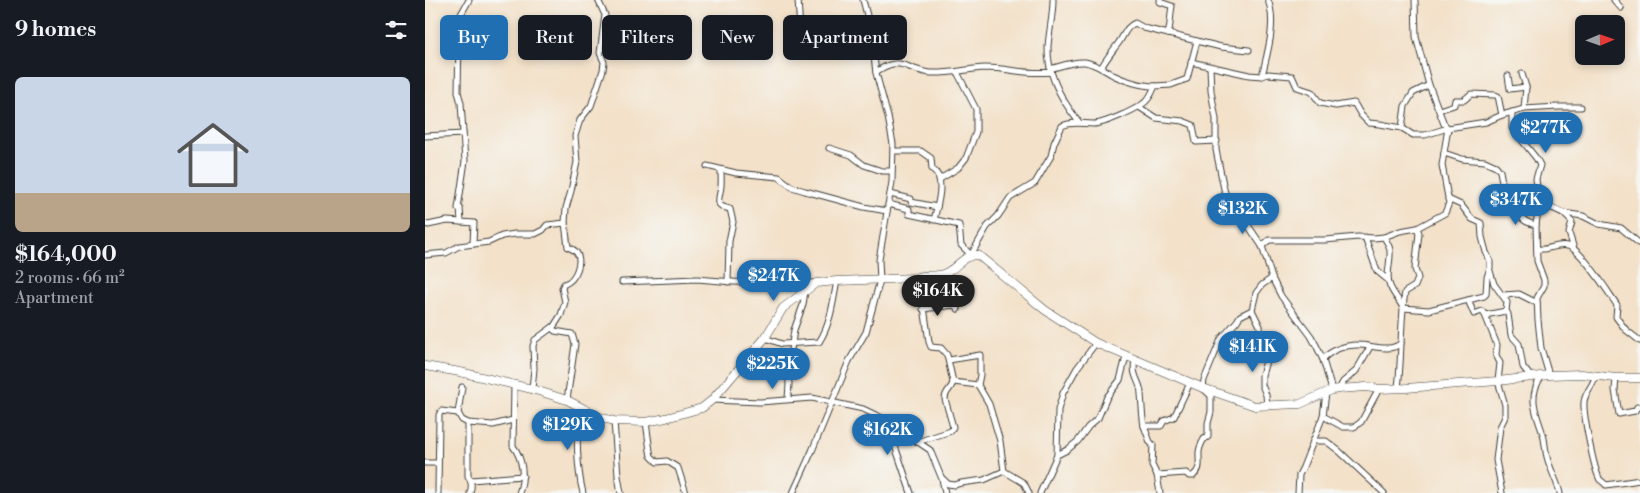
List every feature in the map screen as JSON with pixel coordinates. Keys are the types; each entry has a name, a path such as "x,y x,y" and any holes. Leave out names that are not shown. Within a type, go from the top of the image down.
{"street":[{"path":"461,222 460,208 458,208 465,161 461,103 458,92 459,38 460,16 469,0"},
{"path":"532,389 534,369 533,346 535,340 552,328 561,315 565,302 562,288 564,284 571,282 577,274 579,259 576,251 568,246 565,223 566,208 577,162 575,136 580,120 591,106 603,70 604,62 601,53 605,15 598,0"},
{"path":"798,0 799,15"},
{"path":"793,493 849,361 865,332 880,280 879,260 890,194 894,151 888,117 876,72 871,31 863,0"},
{"path":"1053,0 1053,17 1048,48 1051,77 1066,106 1079,122"},
{"path":"1161,0 1160,2 1173,6 1170,16 1172,21 1168,34"},
{"path":"1262,76 1270,38 1271,8 1269,0"},
{"path":"1415,0 1416,37 1429,85 1444,124 1448,128"},
{"path":"1614,0 1621,8"},
{"path":"1101,68 1132,24 1139,24 1144,28 1221,47 1249,50"},
{"path":"876,72 886,65 896,63 930,73 988,68 1027,73 1050,70 1076,62 1095,64 1115,76 1135,83 1155,86 1187,79 1197,41"},
{"path":"1191,62 1262,76 1268,74 1292,76 1297,87 1312,92 1320,103 1336,106 1354,103 1369,124 1402,128 1413,135 1425,135 1448,128 1486,122 1524,109 1558,106 1581,107"},
{"path":"1210,67 1211,91 1216,120 1217,150 1227,199 1235,206 1262,246 1272,278 1281,296 1311,336 1323,359 1333,390 1299,475 1298,492 1290,493"},
{"path":"940,179 958,168 966,158 975,132 975,109 957,72"},
{"path":"1523,74 1526,87 1524,109"},
{"path":"1508,76 1511,89 1526,87"},
{"path":"1402,128 1405,106 1413,93 1429,85"},
{"path":"971,255 977,242 1007,204 1009,198 1035,183 1051,156 1062,126 1079,122 1096,124 1139,107 1147,100 1155,86"},
{"path":"1439,110 1454,105 1455,100 1464,100 1471,94 1495,95 1498,96 1502,115"},
{"path":"1139,107 1156,118 1183,121 1193,125 1196,142 1217,141"},
{"path":"1512,112 1512,128 1540,165 1536,179 1539,201 1544,207"},
{"path":"1262,246 1269,240 1383,237 1399,231 1417,228 1445,213 1448,207 1448,199 1442,173 1448,128"},
{"path":"425,136 463,134"},
{"path":"829,148 851,155 864,165 883,171 891,171"},
{"path":"894,151 921,151 931,158 932,169 940,179 934,220"},
{"path":"1444,153 1462,159 1485,161 1496,166 1500,171 1504,193 1508,201 1516,206 1550,207 1563,213 1583,216 1599,224 1621,228 1640,244"},
{"path":"707,166 721,170 779,177 792,187 864,207 887,211"},
{"path":"721,170 719,205 730,209 733,222 729,241 728,282"},
{"path":"890,194 911,199 911,202 937,207"},
{"path":"1448,199 1461,205 1472,219 1481,223 1494,284 1507,302 1506,311 1511,334 1519,344 1523,367 1531,377"},
{"path":"888,204 909,209 909,214 959,225 961,245 971,255"},
{"path":"1516,206 1517,212 1528,224 1536,225"},
{"path":"1536,207 1538,210 1536,225 1537,261 1544,280 1544,286 1538,294 1537,303 1545,375"},
{"path":"1563,213 1572,222 1569,233 1574,249 1592,269 1617,306 1616,316 1625,330 1640,341"},
{"path":"425,224 447,221 474,223 473,244"},
{"path":"425,255 446,253 459,246 489,242 502,236 535,234 543,230 547,225 565,223"},
{"path":"1398,388 1405,292 1415,286 1417,282 1415,270 1419,233 1417,228"},
{"path":"1365,237 1377,271 1388,280"},
{"path":"1383,237 1390,249 1388,280 1390,287 1400,300 1403,308"},
{"path":"1537,248 1544,250 1563,245 1574,249"},
{"path":"621,282 697,279 728,282 816,284 837,281 915,278 942,274 951,270 963,259 971,255 978,255 1037,305 1096,343 1190,383 1255,406 1300,404 1333,390 1356,371 1370,346"},
{"path":"1403,308 1429,310 1485,296 1487,277 1490,270"},
{"path":"942,274 945,306"},
{"path":"915,278 921,286 923,309 931,347 941,348 947,354 953,382 945,399 953,427 951,431 917,442"},
{"path":"1203,388 1204,380 1223,337 1240,316 1252,310 1256,293 1262,285 1272,278"},
{"path":"765,338 782,344 819,342 831,314 837,281"},
{"path":"425,366 532,389 567,400 614,421 646,422 702,408 712,400 765,338 783,308 816,284"},
{"path":"787,399 788,370 794,330 803,306 805,291"},
{"path":"1502,295 1519,294 1537,303"},
{"path":"1468,300 1474,314 1482,311 1485,315 1497,345 1496,355 1500,363 1498,381 1505,405 1505,417 1500,428 1496,460 1502,493"},
{"path":"923,309 954,305 958,309"},
{"path":"1252,310 1260,326 1261,338 1268,354 1262,375 1262,385 1266,395 1267,406"},
{"path":"1485,315 1506,311"},
{"path":"552,328 555,331 572,334 575,344 567,400"},
{"path":"1223,337 1235,344 1248,340 1255,341 1261,338"},
{"path":"1040,493 1057,455 1058,410 1063,393 1077,368 1096,343"},
{"path":"1323,359 1336,349 1355,344 1392,348 1401,343"},
{"path":"949,360 980,355 978,385 989,404 1000,441 1004,471"},
{"path":"1057,455 1078,441 1088,427 1098,418 1107,398 1120,380 1126,357"},
{"path":"1135,360 1135,379 1141,393 1144,426 1153,445 1151,465 1157,475 1160,493"},
{"path":"1333,390 1366,387 1379,389 1398,388 1498,381 1545,375 1582,374 1595,377 1640,378"},
{"path":"1545,375 1537,382 1533,402 1537,421 1543,434 1548,462 1560,493"},
{"path":"1595,377 1586,395 1584,414 1598,474 1606,485 1640,480"},
{"path":"1616,378 1615,390 1619,414 1635,411 1637,407 1640,407"},
{"path":"953,382 978,385"},
{"path":"1144,426 1161,426 1164,421 1173,417 1190,383"},
{"path":"515,385 513,446 520,454 523,476 519,493"},
{"path":"462,387 458,413 462,420 468,423 493,425 513,420"},
{"path":"1157,475 1186,473 1189,476 1193,476 1199,470 1198,454 1204,439 1208,437 1208,423 1212,401 1211,396 1203,388"},
{"path":"1323,416 1343,427 1354,427 1361,422 1379,389"},
{"path":"712,400 760,402 812,398 863,409 889,422 930,450 942,479 945,493"},
{"path":"578,406 579,477 583,493"},
{"path":"438,493 439,415 441,411 458,413"},
{"path":"614,421 621,493"},
{"path":"646,422 651,456 657,462 667,461 679,468 686,493"},
{"path":"889,422 886,427 896,449 911,493"},
{"path":"468,423 468,476 471,480 472,488 470,493"},
{"path":"1313,442 1326,441 1384,493"},
{"path":"425,463 439,463"},
{"path":"942,479 948,484 955,485 983,480 1004,471"},
{"path":"1004,471 1024,483 1029,493"},
{"path":"471,480 523,476"}]}
